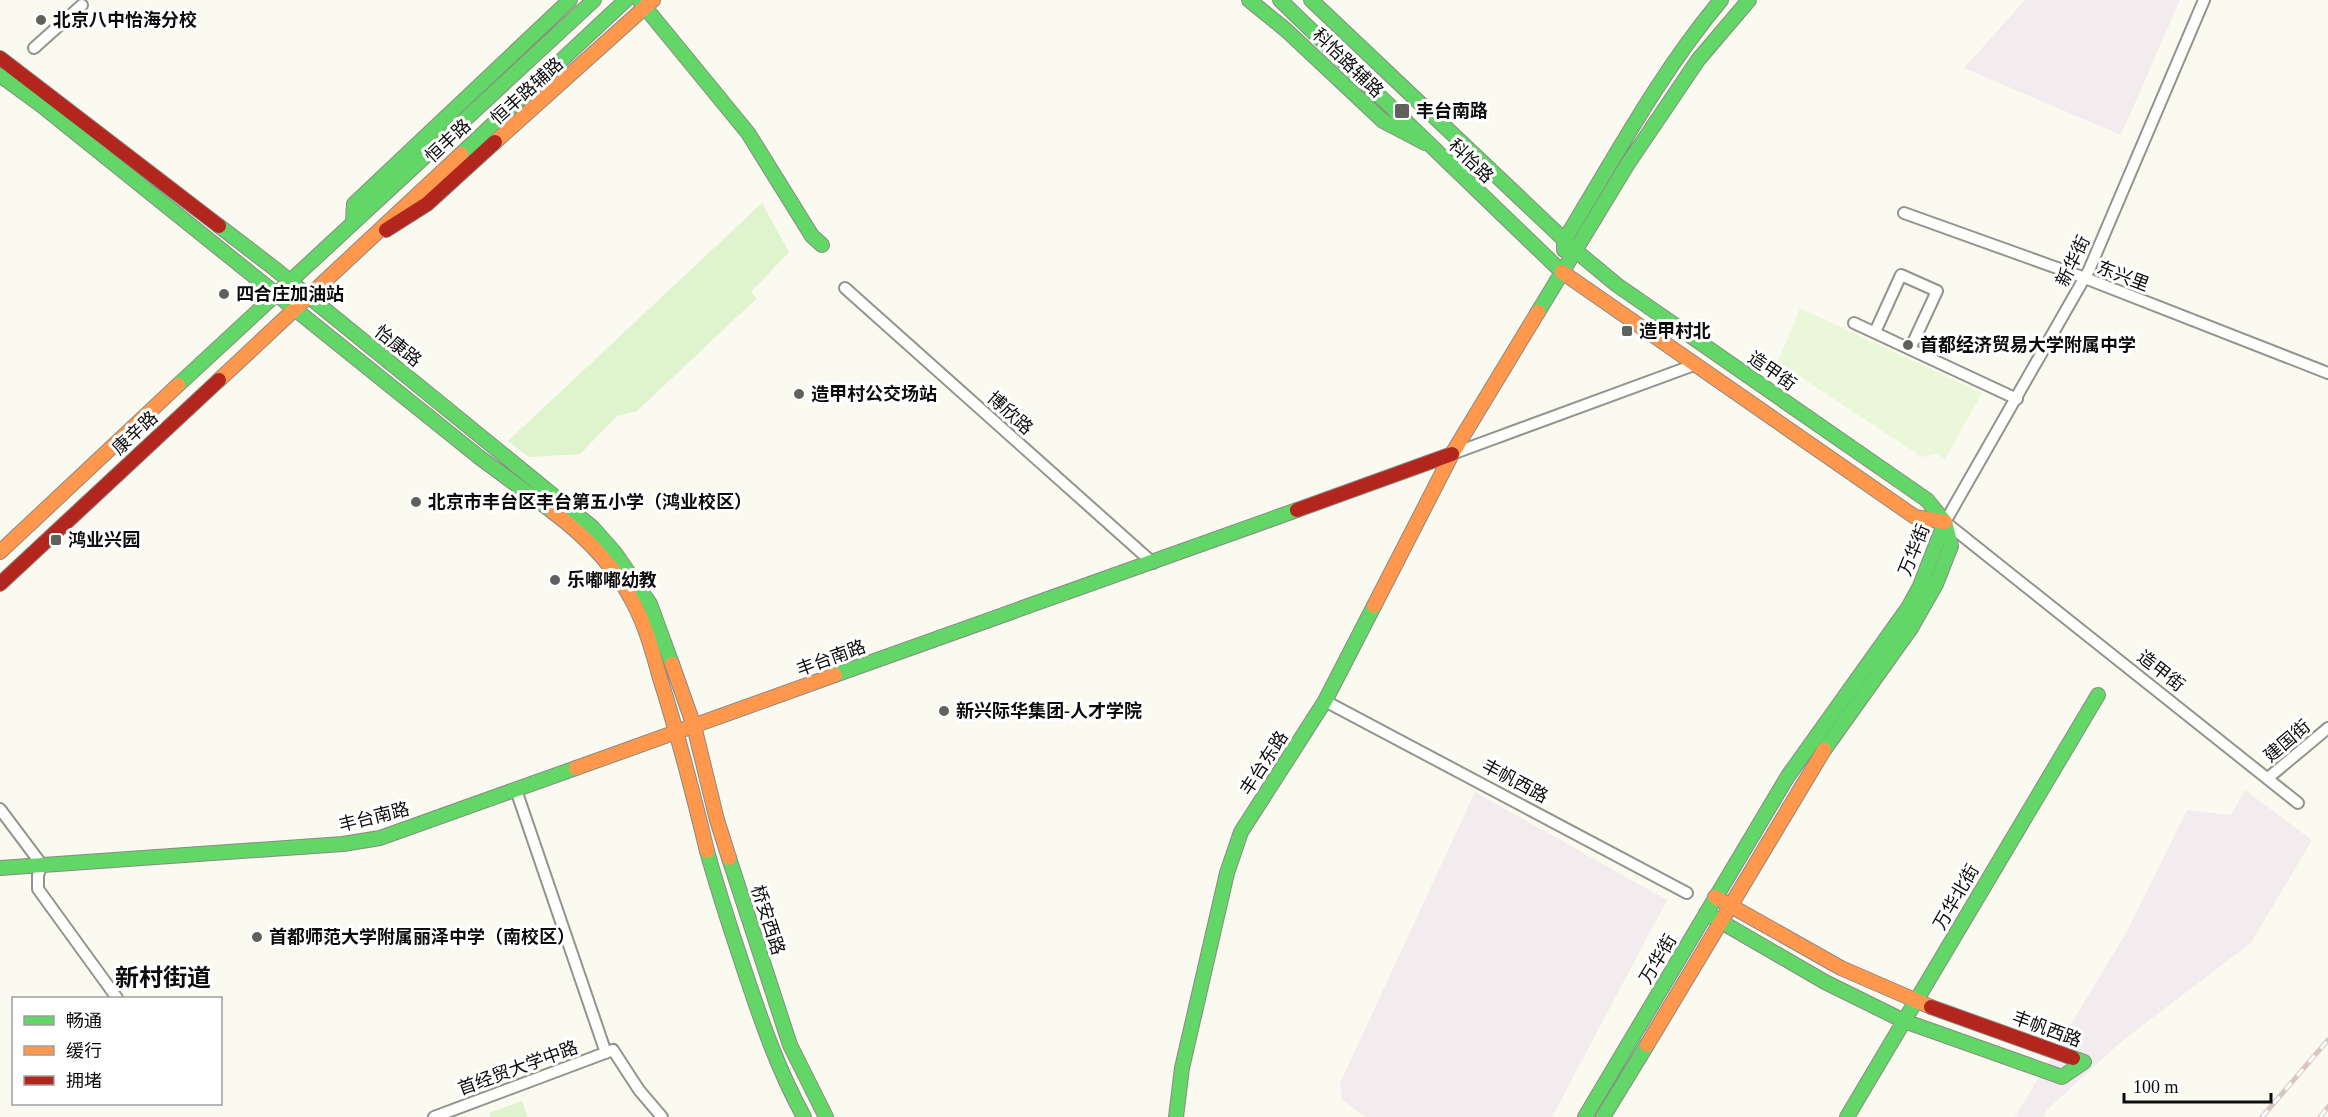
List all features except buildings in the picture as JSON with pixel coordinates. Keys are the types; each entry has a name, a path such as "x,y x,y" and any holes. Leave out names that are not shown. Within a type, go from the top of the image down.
{"main road":[{"name":"恒丰路辅路","path":"353,222 354,204 570,0"},
{"name":"恒丰路","path":"276,294 594,0"},
{"name":"恒丰路","path":"295,310 626,0"},
{"name":"科怡路辅路","path":"1249,0 1287,30 1383,121 1427,144"},
{"name":"科怡路","path":"1280,0 1562,272"},
{"name":"科怡路","path":"1311,0 1576,252"},
{"path":"1562,272 1564,241 1629,128 1684,46 1721,0"},
{"path":"1452,454 1647,132 1698,60 1749,0"},
{"name":"恒丰路辅路","path":"364,245 428,204 646,3"},
{"path":"646,3 748,133 812,236 822,245"},
{"name":"怡康路","path":"0,58 289,280 592,527 615,553 650,604 694,726"},
{"name":"怡康路","path":"0,75 41,105 487,463 577,530 618,577 635,605 678,732"},
{"name":"造甲街","path":"1576,252 1617,285 1927,501 1945,522"},
{"name":"造甲街","path":"1562,272 1915,517 1945,522"},
{"name":"康辛路","path":"0,552 276,294"},
{"name":"康辛路","path":"0,584 295,310"},
{"name":"丰台南路","path":"0,868 362,842 397,833 1452,454"},
{"name":"丰台东路","path":"1176,1117 1182,1068 1233,852 1241,832 1325,701 1452,454"},
{"name":"万华街","path":"1585,1117 1715,897 1808,747 1908,608 1920,586 1945,522"},
{"name":"万华街","path":"1603,1117 1829,741 1911,628 1924,606 1936,584 1951,546 1945,522"},
{"name":"万华北街","path":"1846,1117 2098,695"},
{"name":"桥安西路","path":"694,726 717,820 790,1045 826,1117"},
{"path":"678,732 716,885 759,1017 787,1088 804,1117"},
{"name":"丰帆西路","path":"1706,913 1825,982 1904,1022 1939,1032 2062,1077 2084,1062 1916,1002 1841,968 1715,897"}],"street":[{"name":"新华街","path":"1945,522 2085,278 2204,0"},
{"path":"34,48 83,2"},
{"name":"东兴里","path":"1904,213 2085,278 2328,373"},
{"path":"1875,332 1901,275 1936,291 1910,349"},
{"name":"博欣路","path":"845,288 1153,563"},
{"path":"1854,323 2017,399"},
{"path":"1452,454 1694,365"},
{"name":"造甲街","path":"1945,522 2298,803"},
{"name":"丰帆西路","path":"1325,701 1688,894"},
{"name":"建国街","path":"2268,778 2328,728"},
{"path":"516,790 610,1052 662,1117"},
{"path":"0,809 42,865 38,875 38,889 116,997"},
{"name":"首经贸大学中路","path":"434,1117 610,1052"}],"shaded area":[{"path":"2025,0 2180,0 2121,135 1964,68"},
{"path":"2245,790 2312,840 2251,943 2122,1041 2048,1109 2043,1117 2015,1117 2126,933 2187,810 2231,815"},
{"path":"1475,792 1667,900 1552,1117 1365,1117 1342,1100 1340,1083"}],"green space":[{"path":"762,203 789,252 751,292 757,298 637,411 617,416 580,454 529,457 508,441"},
{"path":"1800,308 1982,393 1945,459 1937,454 1922,457 1778,362"},
{"path":"522,1101 528,1117 490,1117 489,1113"}],"railway":[{"path":"2262,1117 2328,1040"},
{"path":"2320,1117 2328,1107"}],"traffic: fast":[{"path":"353,222 354,204 570,0"},
{"path":"178,385 594,0"},
{"path":"461,154 626,0"},
{"path":"639,0 748,133 812,236 822,245"},
{"path":"1249,0 1286,30 1383,121 1425,143"},
{"path":"1280,0 1562,272"},
{"path":"1311,0 1576,251"},
{"path":"1564,250 1564,241 1657,87 1721,0"},
{"path":"1538,312 1627,165 1698,60 1749,0"},
{"path":"0,75 41,105 479,457 553,512"},
{"path":"219,226 592,527 615,553 650,604 672,664"},
{"path":"1576,251 1617,285 1927,500 1945,522 1951,546 1936,584 1911,628 1824,750"},
{"path":"835,675 1297,510"},
{"path":"1585,1117 1788,776 1908,608 1920,586 1945,522"},
{"path":"1176,1117 1182,1068 1227,873 1241,832 1325,701 1374,606"},
{"path":"1847,1117 2098,695"},
{"path":"0,868 343,844 380,838 576,768"},
{"path":"707,851 729,925 764,1026 778,1063 804,1117"},
{"path":"729,858 790,1045 826,1117"},
{"path":"1706,913 1825,982 1904,1021 2062,1077 2084,1062 2073,1058"},
{"path":"1603,1117 1647,1045"}],"traffic: slow":[{"path":"495,142 653,0"},
{"path":"219,380 461,154"},
{"path":"1562,272 1915,517 1945,522"},
{"path":"1374,606 1452,454 1538,312"},
{"path":"0,552 178,385"},
{"path":"553,512 577,531 609,565 627,591 638,613 649,640 673,721 707,851"},
{"path":"672,664 694,726 717,820 729,858"},
{"path":"576,768 835,675"},
{"path":"1647,1045 1824,750"},
{"path":"1715,897 1841,968 1931,1007"}],"traffic: jam":[{"path":"0,58 219,226"},
{"path":"386,230 427,204 495,142"},
{"path":"0,584 219,380"},
{"path":"1297,510 1452,454"},
{"path":"1931,1007 2073,1058"}],"place":[{"name":"北京八中怡海分校","path":"41,20"},
{"name":"丰台南路","path":"1402,111"},
{"name":"四合庄加油站","path":"224,294"},
{"name":"造甲村北","path":"1627,331"},
{"name":"首都经济贸易大学附属中学","path":"1908,345"},
{"name":"造甲村公交场站","path":"799,394"},
{"name":"北京市丰台区丰台第五小学（鸿业校区）","path":"416,502"},
{"name":"鸿业兴园","path":"56,540"},
{"name":"乐嘟嘟幼教","path":"555,580"},
{"name":"新兴际华集团-人才学院","path":"944,711"},
{"name":"首都师范大学附属丽泽中学（南校区）","path":"257,937"}],"district":[{"name":"新村街道","path":"163,978"}]}
